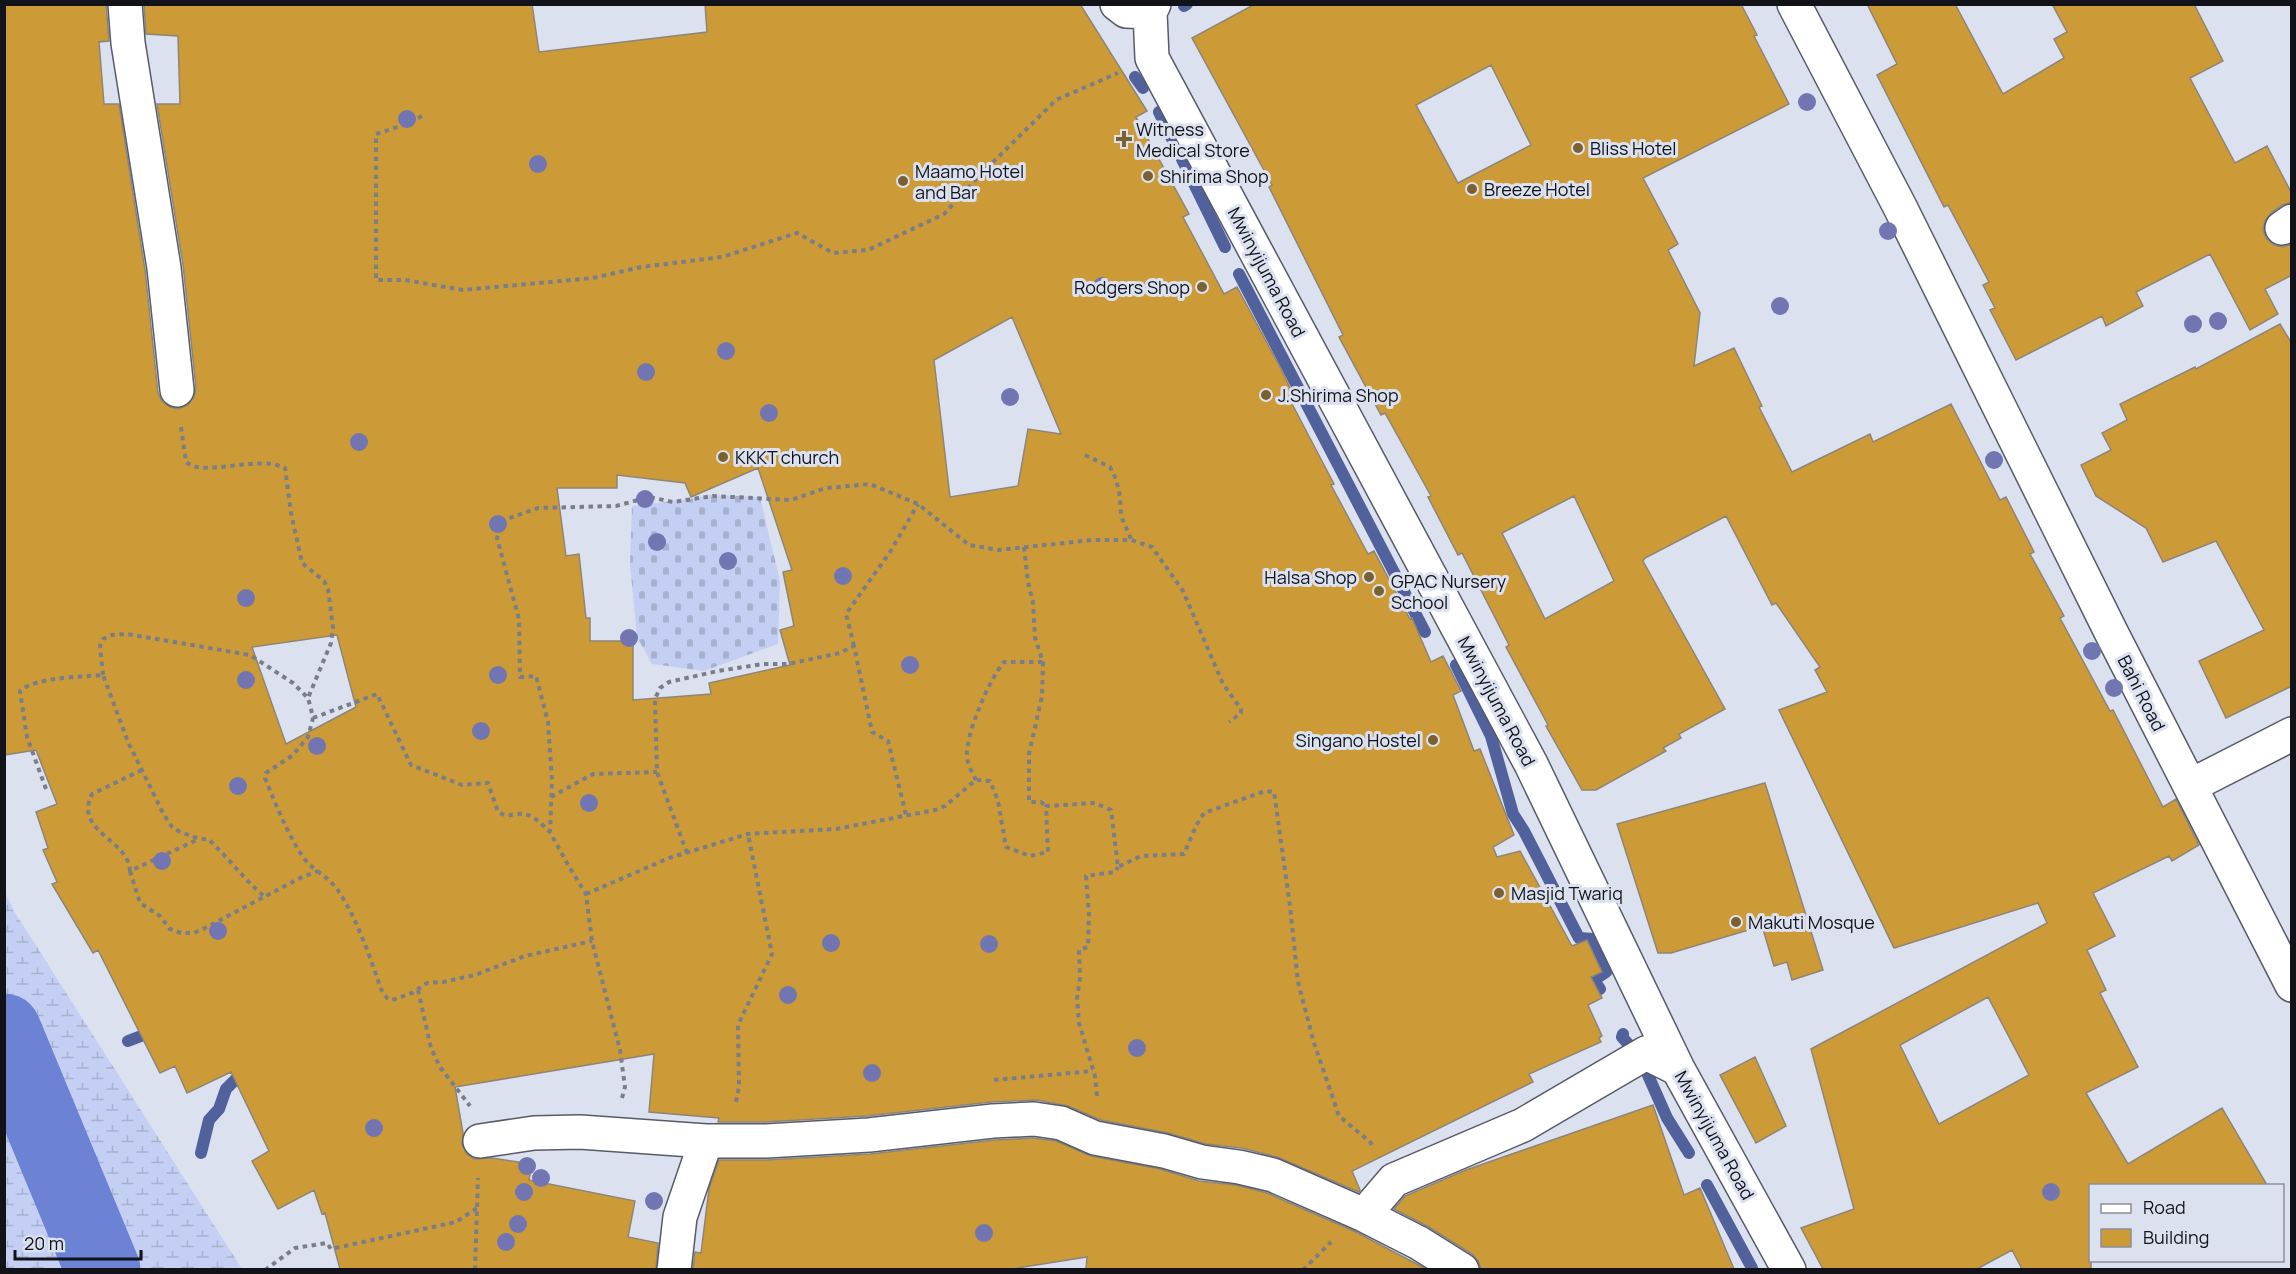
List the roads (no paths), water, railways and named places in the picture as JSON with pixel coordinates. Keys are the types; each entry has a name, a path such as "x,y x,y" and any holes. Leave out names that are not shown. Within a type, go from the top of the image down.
{"street":[{"path":"125,4 128,42 164,268 177,390"},
{"path":"1117,4 1126,11 1152,8"},
{"name":"Bahi Road","path":"1794,4 1900,207 2110,632 2292,985"},
{"name":"Mwinyijuma Road","path":"1152,8 1152,58 1531,764 1678,1069 1789,1269"},
{"path":"2190,786 2292,734"},
{"path":"1364,1215 1394,1180 1523,1125 1646,1053 1678,1069"},
{"path":"480,1141 534,1133 579,1132 706,1141 766,1141 869,1135 993,1121 1034,1119 1061,1124 1095,1138 1273,1175 1364,1215 1419,1243 1462,1269"},
{"path":"674,1269 680,1217 706,1141"}],"waterway":[{"path":"1135,77 1143,88"},
{"path":"1159,112 1225,247"},
{"path":"1239,274 1425,632"},
{"path":"1456,665 1491,736 1513,814 1579,938 1593,939 1606,972 1594,980 1600,989"},
{"path":"128,1041 157,1030"},
{"path":"4,1031 103,1270"},
{"path":"1623,1034 1622,1037 1640,1057 1667,1118 1689,1153"},
{"path":"201,1153 209,1120 219,1109 226,1089 236,1079 248,1073"},
{"path":"1707,1185 1752,1268"}],"place":[{"name":"Witness Medical Store","path":"1124,139"},
{"name":"Bliss Hotel","path":"1578,148"},
{"name":"Shirima Shop","path":"1148,176"},
{"name":"Maamo Hotel and Bar","path":"903,181"},
{"name":"Breeze Hotel","path":"1472,189"},
{"name":"Rodgers Shop","path":"1202,287"},
{"name":"J.Shirima Shop","path":"1266,395"},
{"name":"KKKT church","path":"723,457"},
{"name":"Halsa Shop","path":"1369,577"},
{"name":"GPAC Nursery School","path":"1379,591"},
{"name":"Singano Hostel","path":"1433,740"},
{"name":"Masjid Twariq","path":"1499,893"},
{"name":"Makuti Mosque","path":"1736,922"}]}
